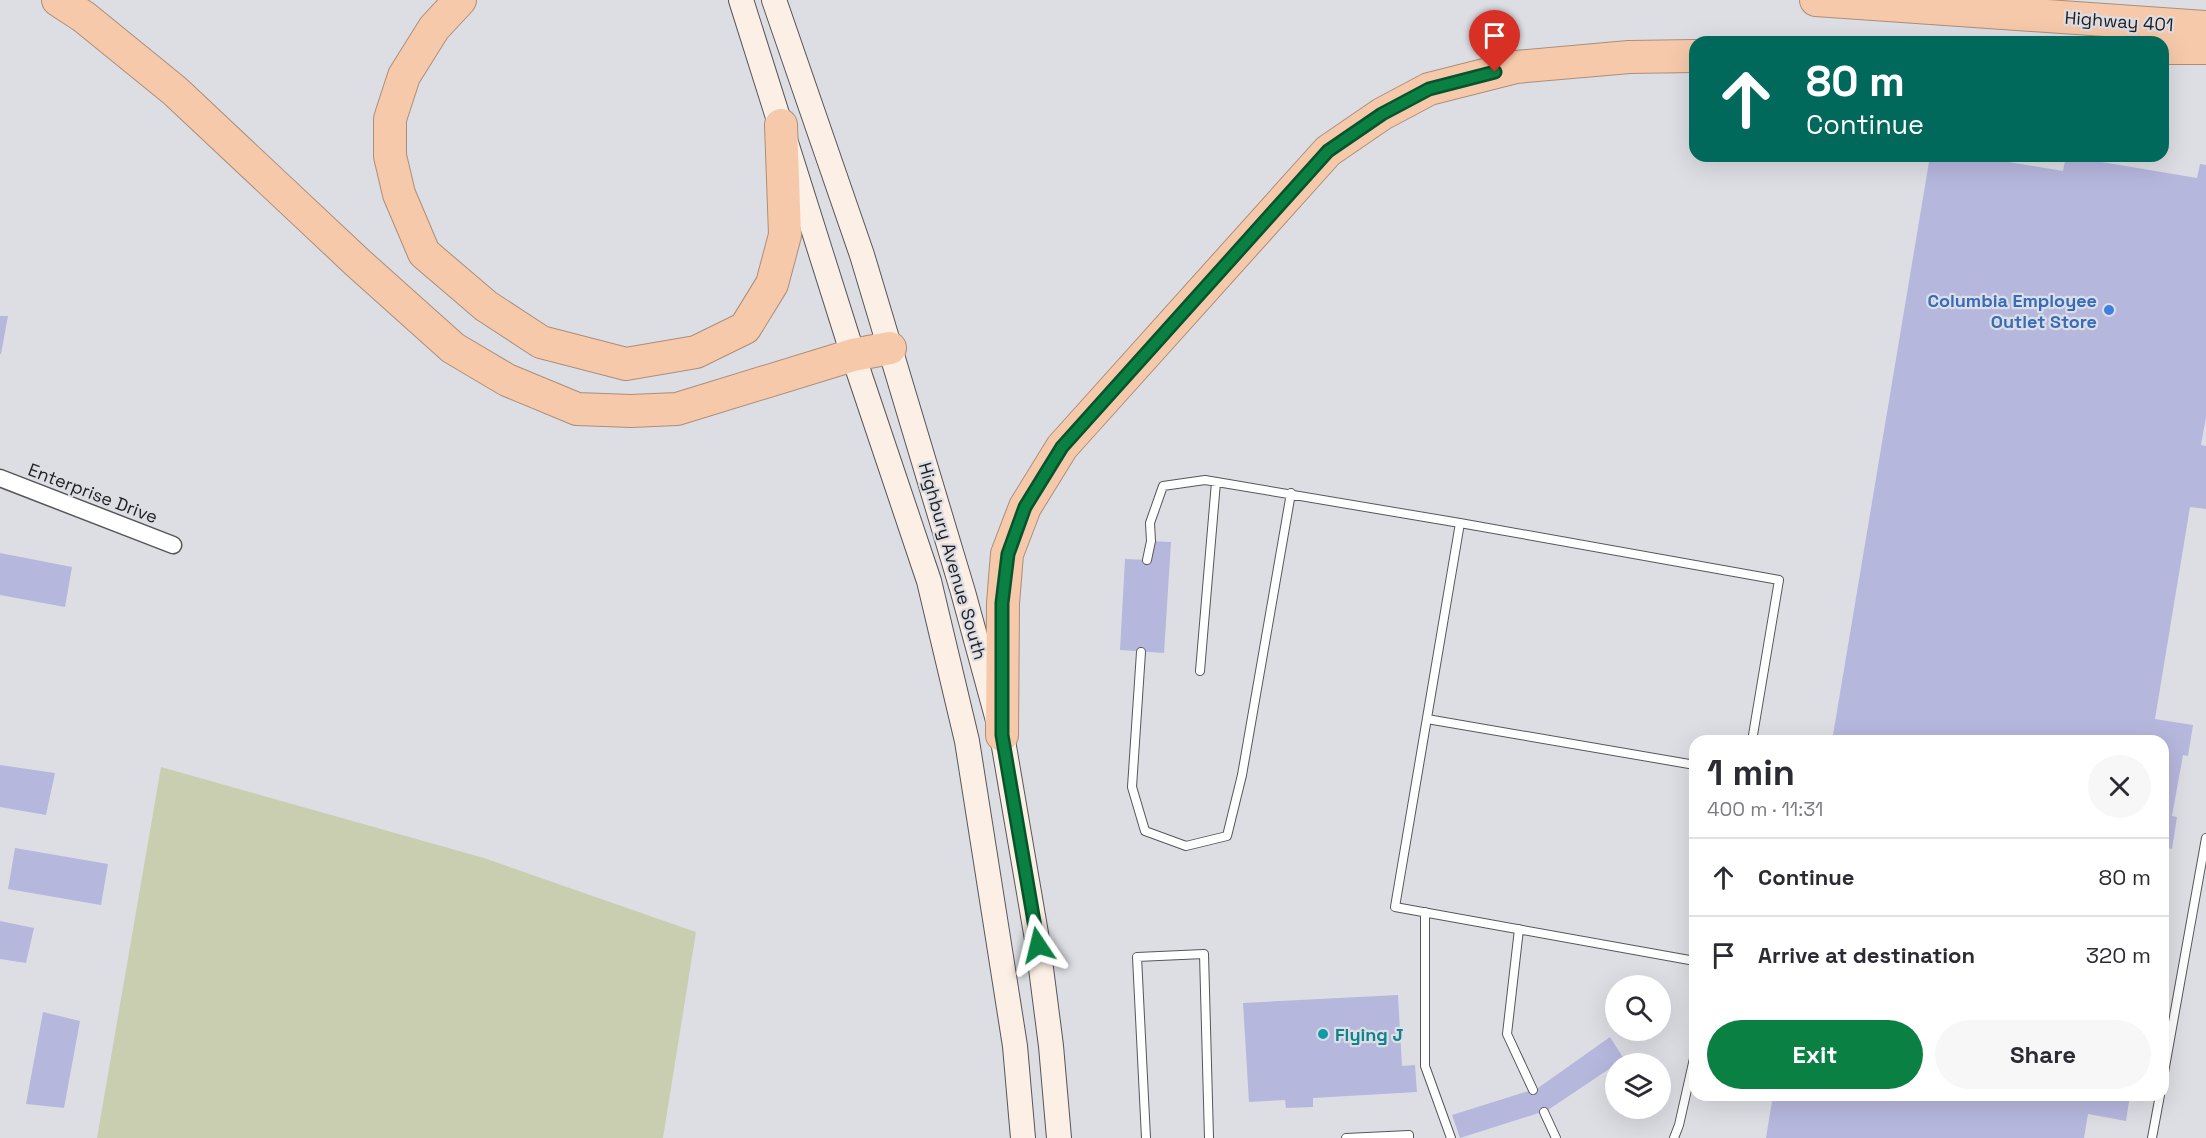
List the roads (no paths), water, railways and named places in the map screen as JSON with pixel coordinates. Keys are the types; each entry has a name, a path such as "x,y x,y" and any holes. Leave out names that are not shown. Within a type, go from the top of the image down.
{"highway":[{"path":"58,0 84,17 175,91 357,262 453,348 507,380 577,409 631,411 677,409 853,355 890,348"},
{"path":"460,0 434,28 404,76 390,119 390,156 397,185 424,253 486,306 541,342 626,364 696,352 745,328 772,284 785,235 781,125"},
{"name":"Highway 401","path":"1816,0 2206,27"},
{"path":"2169,48 2206,48"},
{"path":"1002,735 1002,603 1008,554 1025,507 1062,447 1328,151 1382,114 1429,89 1516,67 1629,57 1689,56"}],"main road":[{"name":"Highbury Avenue South","path":"741,0 853,355 929,581 967,741 1015,1046 1023,1138"},
{"name":"Highbury Avenue South","path":"774,0 862,255 963,592 1002,735 1038,945 1051,1046 1059,1138"}],"street":[{"name":"Enterprise Drive","path":"0,478 173,545"}],"lane":[{"path":"1148,560 1151,541 1150,523 1163,486 1205,480 1291,493 1779,580 1753,735"},
{"path":"1200,671 1216,482"},
{"path":"1141,652 1132,787 1145,831 1186,846 1227,836 1242,775 1291,493"},
{"path":"1460,523 1395,907 1689,959"},
{"path":"1427,719 1689,764"},
{"path":"2169,1045 2206,838"},
{"path":"1425,912 1425,1066 1451,1138"},
{"path":"1519,929 1507,1034 1533,1090"},
{"path":"1146,1138 1137,957 1204,954 1209,1138"},
{"path":"1674,1138 1689,1081"},
{"path":"2152,1138 2159,1101"},
{"path":"1544,1112 1556,1138"},
{"path":"1347,1138 1409,1136"}],"place":[{"name":"Columbia Employee Outlet Store","path":"2109,310"},
{"name":"Flying J","path":"1323,1034"}]}
